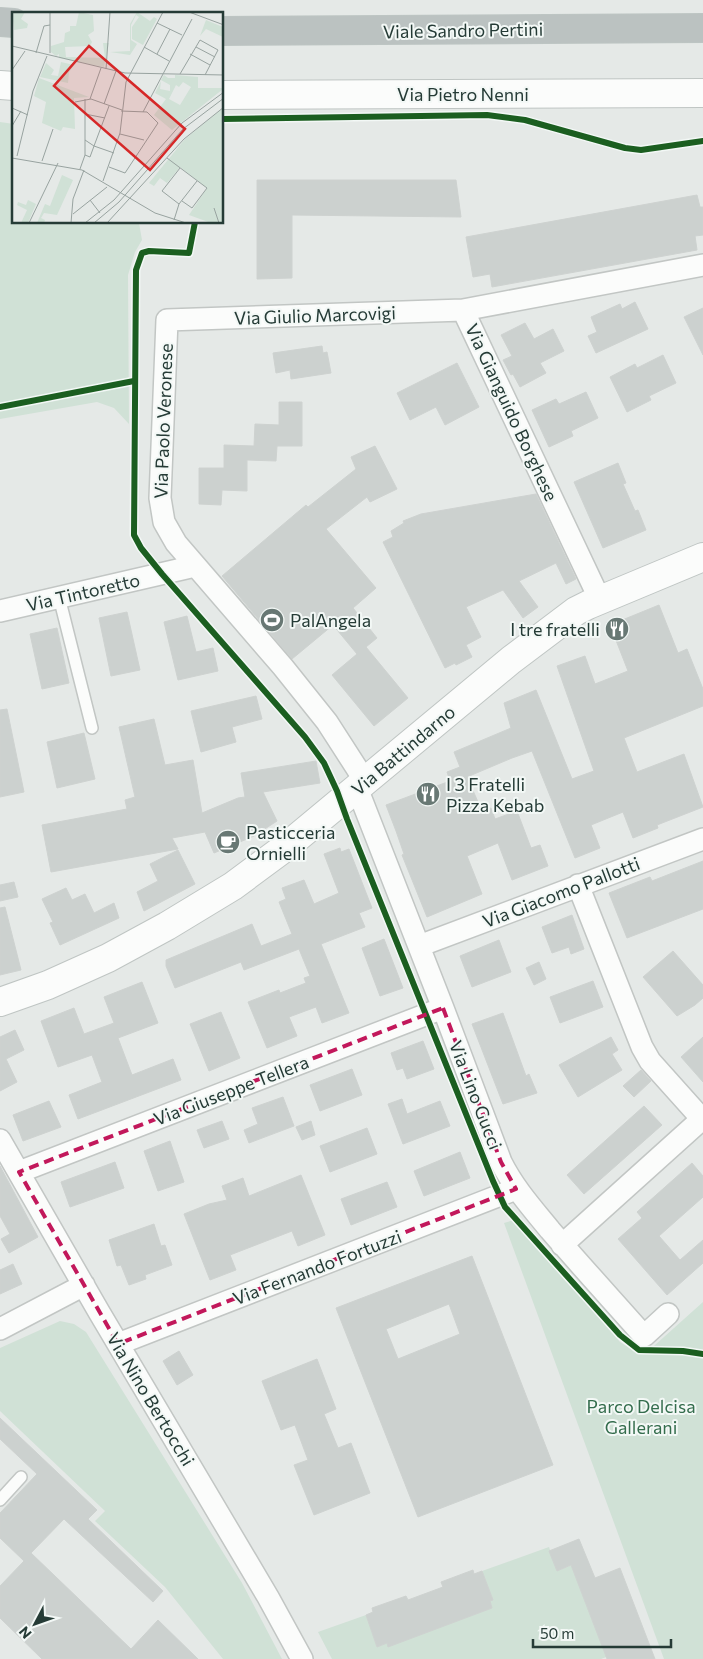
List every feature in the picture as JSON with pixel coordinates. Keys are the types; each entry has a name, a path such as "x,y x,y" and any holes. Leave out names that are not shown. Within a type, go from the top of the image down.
{"highway":[{"name":"Viale Sandro Pertini","path":"224,31 703,28"}],"street":[{"name":"Via Pietro Nenni","path":"224,95 703,93"},
{"name":"Via Gianguido Borghese","path":"600,600 463,310 703,265"},
{"name":"Via Giulio Marcovigi","path":"167,320 463,310"},
{"name":"Via Paolo Veronese","path":"167,320 160,498 164,522 169,533 195,566 283,667 327,722 361,784"},
{"name":"Via Battindarno","path":"0,1002 48,985 108,958 233,886 287,846 511,660 576,612 600,600 703,558"},
{"name":"Via Tintoretto","path":"0,611 195,566"},
{"name":"Via Lino Gucci","path":"361,784 419,946 501,1162 516,1189 644,1336 668,1314"},
{"name":"Via Giacomo Pallotti","path":"419,946 703,839"},
{"path":"562,1244 702,1118 650,1061 635,1035 578,885"},
{"name":"Via Giuseppe Tellera","path":"18,1172 443,1008"},
{"name":"Via Nino Bertocchi","path":"0,1140 268,1597 302,1659"},
{"name":"Via Fernando Fortuzzi","path":"118,1344 516,1189"},
{"path":"0,1329 84,1285"}],"lane":[{"path":"59,597 92,728"},
{"path":"0,1500 21,1477"}],"highlighted area":[{"path":"443,1008 501,1162 516,1189 118,1344 19,1172"}],"green space":[{"path":"0,122 12,124 12,224 139,224 142,240 135,252 128,275 129,424 114,408 97,402 0,419"},
{"name":"Parco Delcisa Gallerani","path":"514,1220 620,1342 634,1351 645,1354 703,1302 703,1659 664,1659 504,1223"},
{"path":"60,1321 74,1324 86,1332 242,1583 282,1659 223,1659 165,1587 95,1521 105,1511 0,1411 0,1348"},
{"path":"549,1547 557,1571 572,1565 620,1652 601,1659 332,1659 318,1632 366,1615 377,1647 387,1643 389,1646 492,1608 490,1601 493,1600 482,1571"}],"building":[{"path":"257,180 456,180 461,217 292,215 292,278 257,279"},
{"path":"697,195 700,207 703,207 703,235 695,236 697,250 492,287 490,274 473,277 466,237"},
{"path":"635,302 648,329 596,353 588,336 597,332 591,317 620,304 622,309"},
{"path":"703,308 703,355 684,317"},
{"path":"525,323 534,339 553,329 564,351 540,363 546,373 520,387 503,360 512,356 501,335"},
{"path":"322,346 323,353 327,352 331,373 291,379 290,370 276,373 273,353"},
{"path":"663,355 676,383 649,396 651,400 627,412 610,377 635,364 637,368"},
{"path":"457,363 479,407 445,425 436,407 410,420 397,393"},
{"path":"586,392 598,418 571,431 573,436 549,447 532,410 556,399 559,404"},
{"path":"279,402 302,402 302,446 277,446 276,461 247,460 247,491 222,490 221,505 199,504 199,468 224,468 224,445 254,446 255,424 279,425"},
{"path":"375,446 397,489 370,502 367,497 326,529 376,588 353,608 377,638 366,647 408,698 374,726 332,675 357,654 333,625 292,659 222,576 306,505 308,507 356,469 351,457"},
{"path":"618,463 626,483 623,484 635,511 638,510 646,530 603,548 574,482"},
{"path":"536,494 576,579 566,584 556,563 519,581 538,607 523,618 503,590 466,607 481,637 466,645 472,657 445,668 383,542 393,537 391,531 404,523 403,521 421,514"},
{"path":"659,605 678,653 687,649 703,689 703,706 624,738 637,772 684,754 703,807 657,825 658,828 633,838 623,812 591,825 600,848 575,858 532,751 512,758 467,777 482,811 491,808 495,819 517,811 531,848 540,845 548,866 512,880 498,843 467,856 482,894 427,917 402,855 404,854 386,805 450,781 447,772 460,767 454,752 511,728 504,703 536,690 572,779 594,771 557,666 585,656 595,684 628,671 610,625"},
{"path":"127,612 140,670 111,676 99,618"},
{"path":"187,616 196,652 213,648 218,671 178,680 164,622"},
{"path":"57,628 69,683 42,689 30,634"},
{"path":"256,696 262,719 232,727 236,742 201,752 191,711"},
{"path":"7,709 24,792 0,797 0,710"},
{"path":"154,719 165,765 193,760 202,813 238,798 245,797 241,773 316,761 320,783 263,792 277,821 254,836 214,853 205,832 172,838 178,849 51,872 42,825 127,809 125,800 135,797 119,727"},
{"path":"84,733 95,779 57,788 47,742"},
{"path":"340,848 341,852 349,849 372,908 359,913 365,927 321,944 349,1013 322,1023 316,1007 289,1017 297,1036 267,1048 248,1002 279,990 280,993 306,983 304,978 310,976 299,949 244,970 241,962 175,988 166,966 166,960 252,924 261,946 292,934 279,902 286,899 282,888 304,880 314,904 339,893 324,854"},
{"path":"178,850 195,884 144,911 137,892 158,881 150,864"},
{"path":"703,861 703,909 627,938 609,893 650,877 652,881"},
{"path":"14,882 18,897 0,901 0,885"},
{"path":"66,888 72,900 85,894 94,913 114,903 119,918 60,945 50,923 53,922 42,899"},
{"path":"5,907 21,970 0,975 0,908"},
{"path":"572,915 584,949 571,954 569,947 552,953 542,927"},
{"path":"384,939 403,988 380,996 362,948"},
{"path":"499,940 511,972 472,987 460,956"},
{"path":"673,951 703,985 703,998 677,1016 643,977"},
{"path":"539,962 546,979 534,985 526,968"},
{"path":"593,981 603,1007 560,1023 550,997"},
{"path":"142,982 158,1023 118,1038 132,1075 173,1059 181,1080 78,1119 69,1095 102,1082 92,1055 58,1067 41,1021 74,1008 84,1034 114,1023 104,997"},
{"path":"221,1012 240,1058 209,1071 190,1024"},
{"path":"503,1013 526,1076 529,1074 537,1093 503,1104 472,1024"},
{"path":"15,1030 24,1050 6,1059 17,1082 0,1091 0,1037"},
{"path":"611,1037 618,1050 612,1054 622,1070 578,1097 559,1065"},
{"path":"703,1037 703,1082 681,1057"},
{"path":"423,1041 434,1069 407,1079 403,1068 397,1070 391,1053"},
{"path":"352,1069 362,1095 320,1111 310,1085"},
{"path":"641,1070 651,1081 634,1097 623,1086"},
{"path":"283,1097 294,1126 249,1143 244,1130 258,1124 252,1108"},
{"path":"402,1099 407,1114 440,1101 450,1126 403,1144 388,1104"},
{"path":"49,1101 61,1127 23,1141 13,1115"},
{"path":"644,1106 662,1125 584,1194 567,1175"},
{"path":"222,1121 229,1139 204,1148 197,1130"},
{"path":"311,1121 315,1135 302,1140 296,1127"},
{"path":"367,1128 377,1154 330,1172 320,1146"},
{"path":"170,1141 184,1182 158,1191 144,1151"},
{"path":"460,1152 470,1178 424,1196 414,1171"},
{"path":"115,1162 124,1188 70,1207 61,1182"},
{"path":"692,1163 703,1176 703,1197 659,1236 680,1260 703,1240 703,1263 667,1295 618,1239 642,1218 637,1212"},
{"path":"0,1166 38,1237 9,1253 1,1239 10,1234 0,1216"},
{"path":"301,1175 325,1235 298,1246 292,1231 230,1255 236,1270 210,1280 184,1214 209,1204 227,1200 222,1186 243,1178 249,1196"},
{"path":"387,1182 397,1207 351,1225 341,1199"},
{"path":"154,1224 161,1246 165,1245 172,1265 145,1275 146,1279 129,1285 121,1265 117,1266 109,1240"},
{"path":"472,1256 553,1465 418,1517 336,1308","holes":["449,1304 460,1334 398,1359 386,1329"]},
{"path":"13,1264 22,1284 0,1294 0,1270"},
{"path":"179,1351 193,1375 177,1385 163,1361"},
{"path":"317,1359 336,1409 324,1414 338,1448 351,1443 370,1493 314,1515 294,1465 308,1460 295,1425 281,1430 262,1381"},
{"path":"0,1418 97,1510 88,1519 163,1591 153,1602 64,1519 31,1553 131,1649 158,1620 198,1659 42,1659 0,1618 0,1586 24,1561 0,1538 0,1513 37,1474 0,1439"},
{"path":"579,1539 595,1578 620,1568 655,1659 607,1659 571,1565 557,1571 549,1551"},
{"path":"473,1570 474,1574 482,1571 493,1600 490,1601 492,1608 388,1647 387,1643 377,1647 366,1615 373,1612 372,1608 406,1596 408,1600 443,1587 441,1582"}],"cycle path":[{"path":"224,119 487,115 525,120 625,148 641,150 703,141"},
{"path":"195,224 189,253 149,251 142,253 136,270 134,535 141,548 162,574 305,737 324,763 505,1207 620,1335 639,1350 683,1351 703,1354"},
{"path":"0,407 134,381"}],"place":[{"name":"PalAngela","path":"272,620"},
{"name":"I tre fratelli","path":"617,629"},
{"name":"I 3 Fratelli Pizza Kebab","path":"428,794"},
{"name":"Pasticceria Ornielli","path":"228,842"}]}
